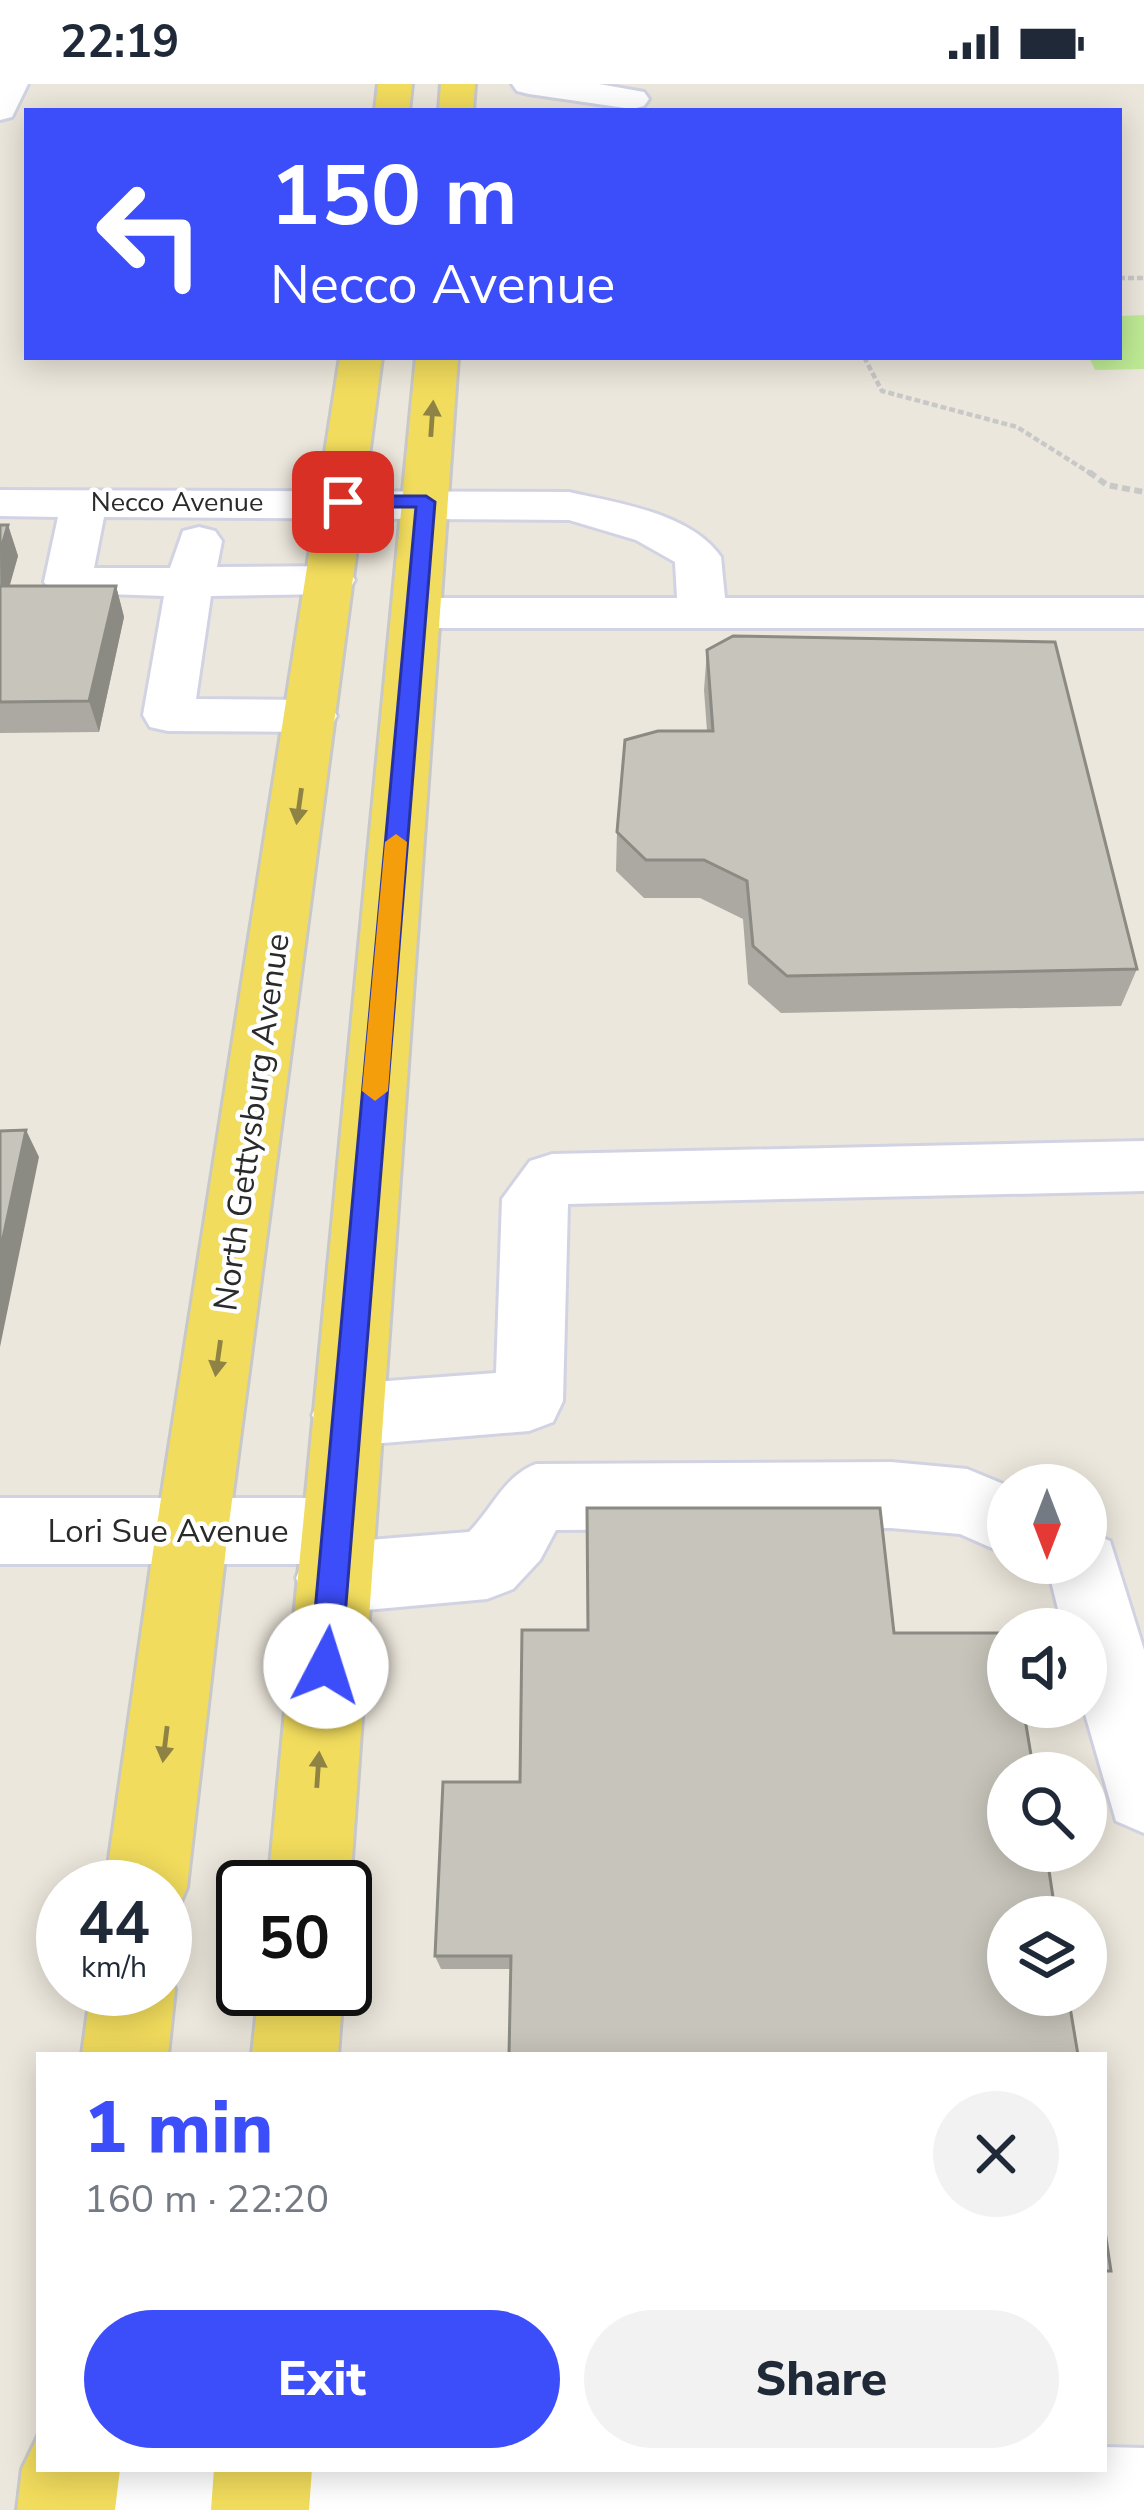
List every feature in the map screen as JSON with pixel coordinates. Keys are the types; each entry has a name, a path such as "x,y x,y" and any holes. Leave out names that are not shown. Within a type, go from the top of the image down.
{"main road":[{"name":"North Gettysburg Avenue","path":"149,1860 192,1531 361,360"},
{"path":"311,1860 437,360"},
{"path":"125,2052 130,2016"},
{"path":"296,2052 299,2016"},
{"path":"66,2510 71,2472"}],"street":[{"path":"0,110 11,84"},
{"path":"529,84 632,99"},
{"path":"84,502 68,582 332,580"},
{"path":"207,502 168,715 312,716"},
{"name":"Necco Avenue","path":"0,503 569,506 627,518 670,535 698,557 702,613"},
{"path":"416,613 1144,613"},
{"path":"987,1512 967,1502 891,1495 536,1497 529,1401 534,1199 551,1179 1144,1166"},
{"path":"347,1415 529,1401"},
{"name":"Lori Sue Avenue","path":"0,1531 192,1531 335,1555 487,1565 514,1536 536,1497"},
{"path":"1106,1584 1144,1793"},
{"path":"105,2510 262,2488 408,2481 1144,2497"}],"path":[{"path":"866,360 882,392 1017,427 1107,485 1144,492"}],"green space":[{"path":"1144,315 1144,369 1095,370 1090,360 1122,360 1122,316"}],"building":[{"path":"0,525 8,525 0,552"},
{"path":"0,586 116,586 89,701 0,702"},
{"path":"733,636 1055,642 1137,969 787,976 753,946 747,881 704,860 646,860 617,832 625,740 658,731 713,731 707,650"},
{"path":"26,1130 0,1252 0,1131"},
{"path":"587,1508 880,1508 894,1633 987,1633 987,1728 1026,1728 1030,1752 987,1752 987,1872 1049,1872 1053,1896 987,1896 987,2016 1072,2016 1078,2052 509,2052 511,1956 435,1956 443,1782 520,1782 522,1630 588,1630"}],"slow traffic":[{"path":"375,1091 396,842"}],"route":[{"path":"326,1666 426,502 343,502"}]}
